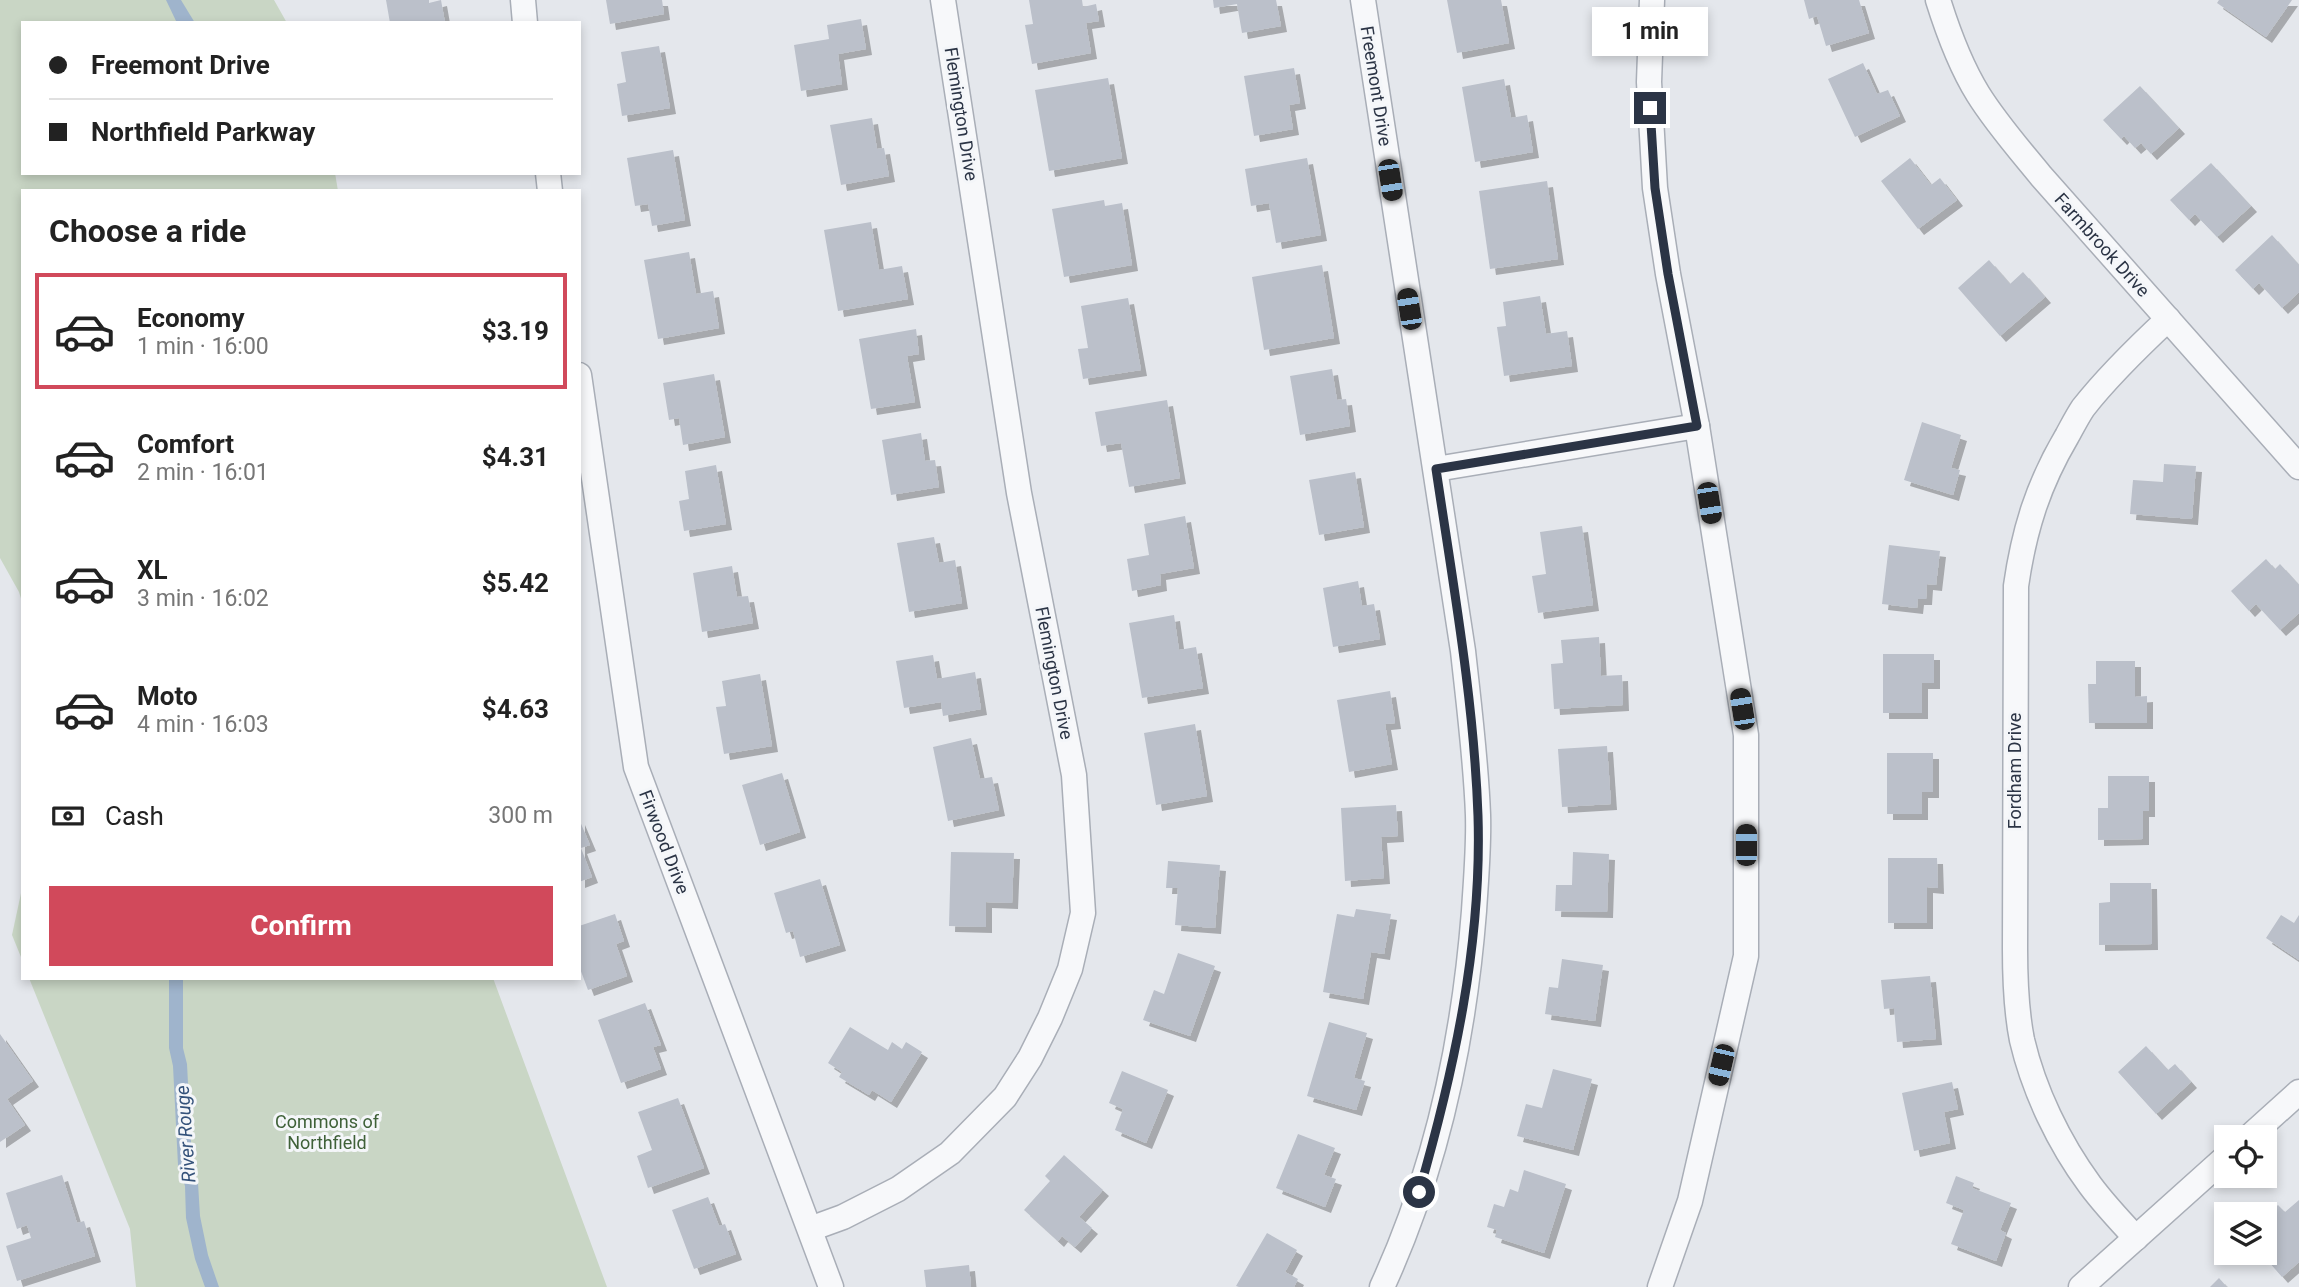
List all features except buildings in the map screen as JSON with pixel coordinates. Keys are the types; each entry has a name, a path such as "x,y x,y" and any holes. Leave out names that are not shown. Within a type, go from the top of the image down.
{"street":[{"path":"523,0 525,21"},
{"name":"Flemington Drive","path":"810,1229 843,1217 898,1189 950,1153 1005,1097 1030,1058 1055,1006 1070,969 1083,913 1073,775 1019,493 943,0"},
{"name":"Freemont Drive","path":"1363,0 1463,651 1474,744 1478,818 1477,864 1465,999 1455,1056 1419,1192 1382,1287"},
{"path":"1652,0 1649,82 1655,188 1668,274 1697,426 1746,734 1746,956 1690,1200 1660,1287"},
{"name":"Farmbrook Drive","path":"1938,0 1952,43 1977,93 2004,132 2299,467"},
{"name":"Fordham Drive","path":"2136,1238 2090,1185 2071,1156 2035,1086 2022,1039 2014,949 2015,611 2022,546 2031,510 2056,454 2081,410 2110,376 2168,319"},
{"name":"Firwood Drive","path":"581,390 636,767 831,1287"},
{"path":"1436,469 1697,426"},
{"path":"2262,1125 2299,1092"},
{"path":"2081,1287 2214,1168"}],"green space":[{"path":"0,0 274,0 286,21 21,21 21,175 335,175 338,189 21,189 21,598 0,558"},
{"path":"21,893 21,957 12,935"},
{"name":"Commons of Northfield","path":"30,980 494,980 607,1287 136,1287 130,1229"}],"water":[{"path":"166,0 181,0 194,21 176,21"},
{"name":"River Rouge","path":"169,980 183,980 183,1048 187,1064 192,1162 198,1183 200,1216 208,1255 219,1287 205,1287 195,1259 186,1218 185,1186 178,1165 173,1066 169,1048"}],"route":[{"path":"1419,1192 1455,1056 1465,999 1477,864 1478,818 1474,744 1436,469 1697,426 1668,274 1655,188 1650,108"}]}
